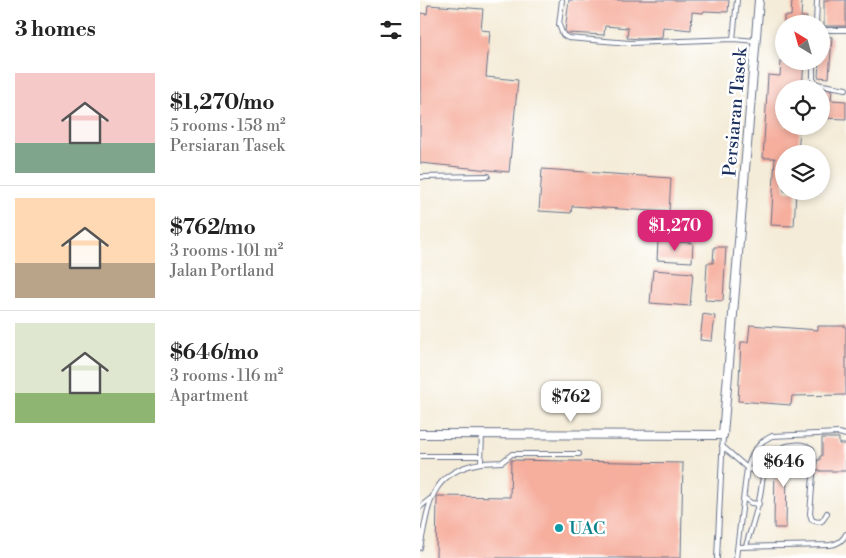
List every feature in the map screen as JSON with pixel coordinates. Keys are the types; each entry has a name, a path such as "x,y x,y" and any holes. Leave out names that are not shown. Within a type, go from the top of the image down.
{"street":[{"name":"Persiaran Tasek","path":"723,436 759,0"},
{"path":"420,434 723,436"}],"lane":[{"path":"562,0 560,24 563,35 568,38 630,43 733,39 756,41"},
{"path":"733,39 737,0"},
{"path":"816,15 817,0"},
{"path":"830,30 846,30"},
{"path":"813,70 813,79 817,84 846,88"},
{"path":"420,177 488,176"},
{"path":"481,463 482,433"},
{"path":"736,558 747,468 754,451 763,440 772,436 786,435 839,433 846,435"},
{"path":"786,435 788,445"},
{"path":"717,558 723,436"},
{"path":"746,546 759,504 763,476 772,457 788,445 808,446 812,449 814,462 810,514 812,520 821,522 827,513"},
{"path":"722,446 747,468 763,476"},
{"path":"420,548 431,499 443,480 458,470 468,465 502,462 512,454 579,454"},
{"path":"420,456 481,456"},
{"path":"744,498 751,503 759,504"},
{"path":"420,506 431,499"},
{"path":"738,547 830,545 843,540 846,534"}],"building":[{"path":"569,0 729,0 728,12 692,12 691,30 663,27 662,38 641,39 627,38 628,28 605,26 604,35 567,33 565,31"},
{"path":"792,0 802,0 801,15 791,15"},
{"path":"824,0 846,0 846,26 830,26 830,15 824,15"},
{"path":"428,5 483,9 481,30 490,31 486,77 518,80 509,172 420,163 420,13 427,14"},
{"path":"830,37 832,37 830,64"},
{"path":"780,70 803,70 803,80 775,80 775,135 799,135 799,145 775,145 775,158 763,158 768,75 780,76"},
{"path":"818,70 830,70 829,78 818,77"},
{"path":"830,90 832,90 831,100 846,101 846,119 830,118"},
{"path":"775,158 775,200 795,200 794,226 771,225"},
{"path":"542,169 671,178 669,212 572,206 571,213 539,211"},
{"path":"658,241 693,243 692,262 657,260"},
{"path":"714,247 726,247 723,301 705,300 707,263 713,263"},
{"path":"653,270 693,273 690,306 650,303"},
{"path":"703,314 715,316 712,341 700,340"},
{"path":"750,325 818,330 818,326 846,326 846,395 792,396 791,405 738,401 741,342 748,342"},
{"path":"822,438 839,438 839,444 846,444 846,471 817,470 817,460 820,460 820,456 822,456"},
{"name":"UAC","path":"511,460 683,463 681,558 436,558 437,496 510,497"},
{"path":"775,460 810,460 810,470 787,470 786,528 774,528"}],"place":[{"name":"UAC","path":"559,528"}]}
